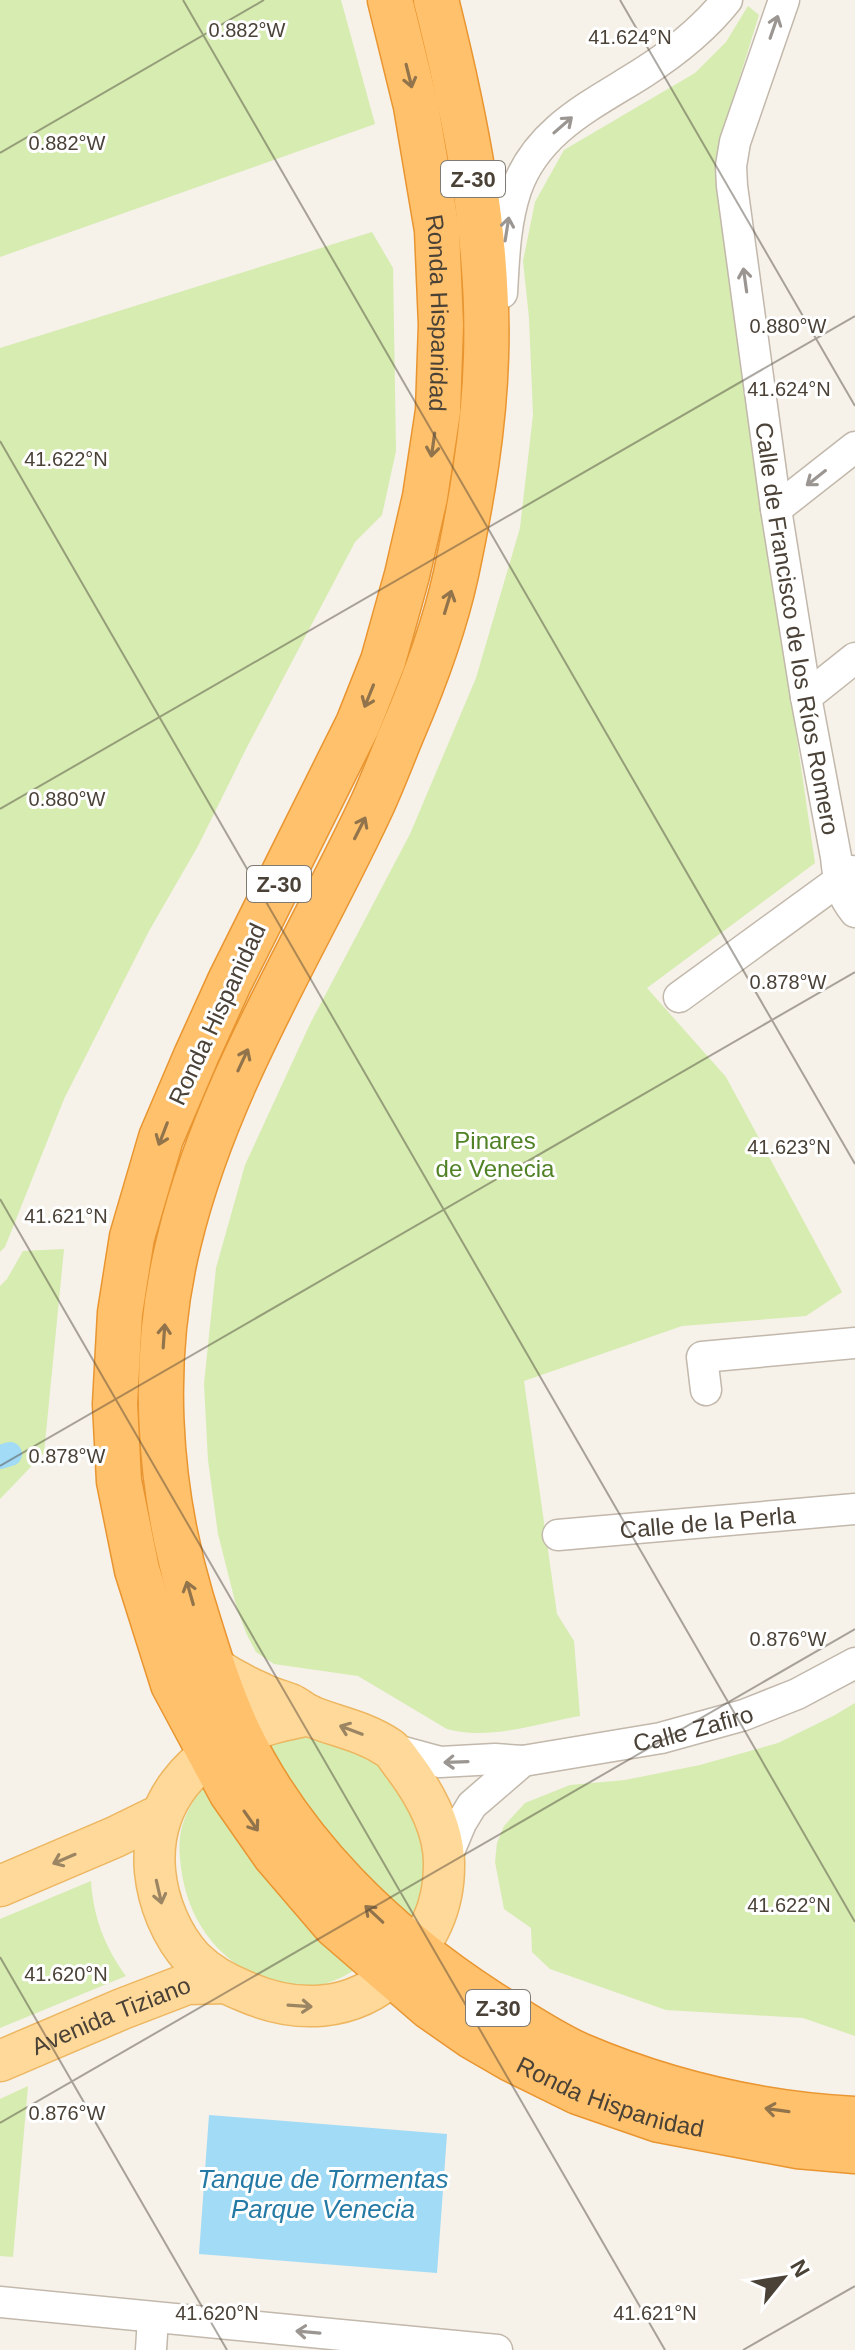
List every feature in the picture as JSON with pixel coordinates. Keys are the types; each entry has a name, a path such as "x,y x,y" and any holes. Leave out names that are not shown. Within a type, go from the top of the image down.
{"highway":[{"name":"Ronda Hispanidad","path":"225,1746 186,1711 166,1665 137,1570 119,1481 115,1404 120,1313 132,1237 161,1138 230,981 358,724 383,661 425,497 438,411 441,325 437,230 416,106 390,0"},
{"name":"Ronda Hispanidad","path":"436,0 456,79 477,198 485,290 486,360 481,426 455,581 426,677 373,804 238,1070 205,1152 178,1243 166,1316 160,1400 178,1553 213,1667 231,1792 275,1855 335,1925 574,2053 638,2078 765,2109 855,2119"},
{"name":"Ronda Hispanidad","path":"404,1964 430,2007 511,2059 578,2092 659,2120 797,2146 855,2151"}],"main road":[{"path":"213,1667 256,1692 357,1731 392,1749 428,1804 439,1831 445,1861 444,1879 435,1919 428,1934 404,1964 377,1988 328,2007 293,2006 261,1999 204,1969 191,1957 169,1922 161,1902 154,1860 160,1815 180,1782 225,1746 265,1726 309,1715"},
{"path":"0,1886 160,1815"},
{"name":"Avenida Tiziano","path":"0,2061 187,1984 226,1983"}],"street":[{"path":"486,360 499,323 508,223 517,187 539,149 577,112 645,72 681,46 727,0"},
{"name":"Calle de Francisco de los Ríos Romero","path":"784,0 735,142 731,166 776,509 806,697 836,857 847,875"},
{"path":"776,509 855,447"},
{"path":"806,697 855,658"},
{"path":"847,875 842,892 855,912"},
{"path":"679,997 847,875"},
{"path":"706,1390 702,1357 855,1343"},
{"name":"Calle de la Perla","path":"558,1535 855,1509"},
{"name":"Calle Zafiro","path":"392,1749 440,1762 523,1761 646,1741 717,1724 797,1694 855,1663"},
{"path":"445,1861 472,1805 523,1761"},
{"path":"0,2302 496,2350"},
{"path":"151,2350 153,2318"}],"green space":[{"path":"0,0 341,0 375,124 0,257"},
{"name":"Pinares de Venecia","path":"748,6 759,15 723,131 716,169 815,863 647,988 726,1077 842,1292 806,1316 682,1326 524,1381 557,1614 574,1641 580,1716 496,1732 463,1732 447,1729 358,1676 274,1664 256,1652 237,1609 218,1534 208,1460 204,1384 216,1268 245,1165 310,1024 410,834 476,678 520,528 533,415 523,261 535,202 564,150 695,73 726,42"},
{"path":"372,232 393,268 396,451 382,515 355,542 198,846 149,931 64,1099 5,1247 0,1252 0,348"},
{"path":"64,1249 44,1453 0,1499 0,1286 23,1251"},
{"path":"855,1703 855,2036 803,2018 666,2010 550,1969 532,1952 531,1928 504,1909 495,1862 497,1843 504,1826 525,1803 570,1785 625,1780 700,1765 778,1743"},
{"path":"317,1736 368,1751 399,1779 431,1858 414,1932 330,1844 263,1743"},
{"path":"209,1777 359,1967 325,1984 290,1986 238,1965 211,1941 192,1910 181,1869 179,1847 186,1817"},
{"path":"91,1881 101,1931 126,1976 0,2028 0,1919"},
{"path":"28,2086 13,2257 0,2256 0,2099"}],"water":[{"name":"Tanque de Tormentas Parque Venecia","path":"209,2115 447,2134 437,2273 199,2254"}],"waterway":[{"path":"0,1457 10,1454"}]}
